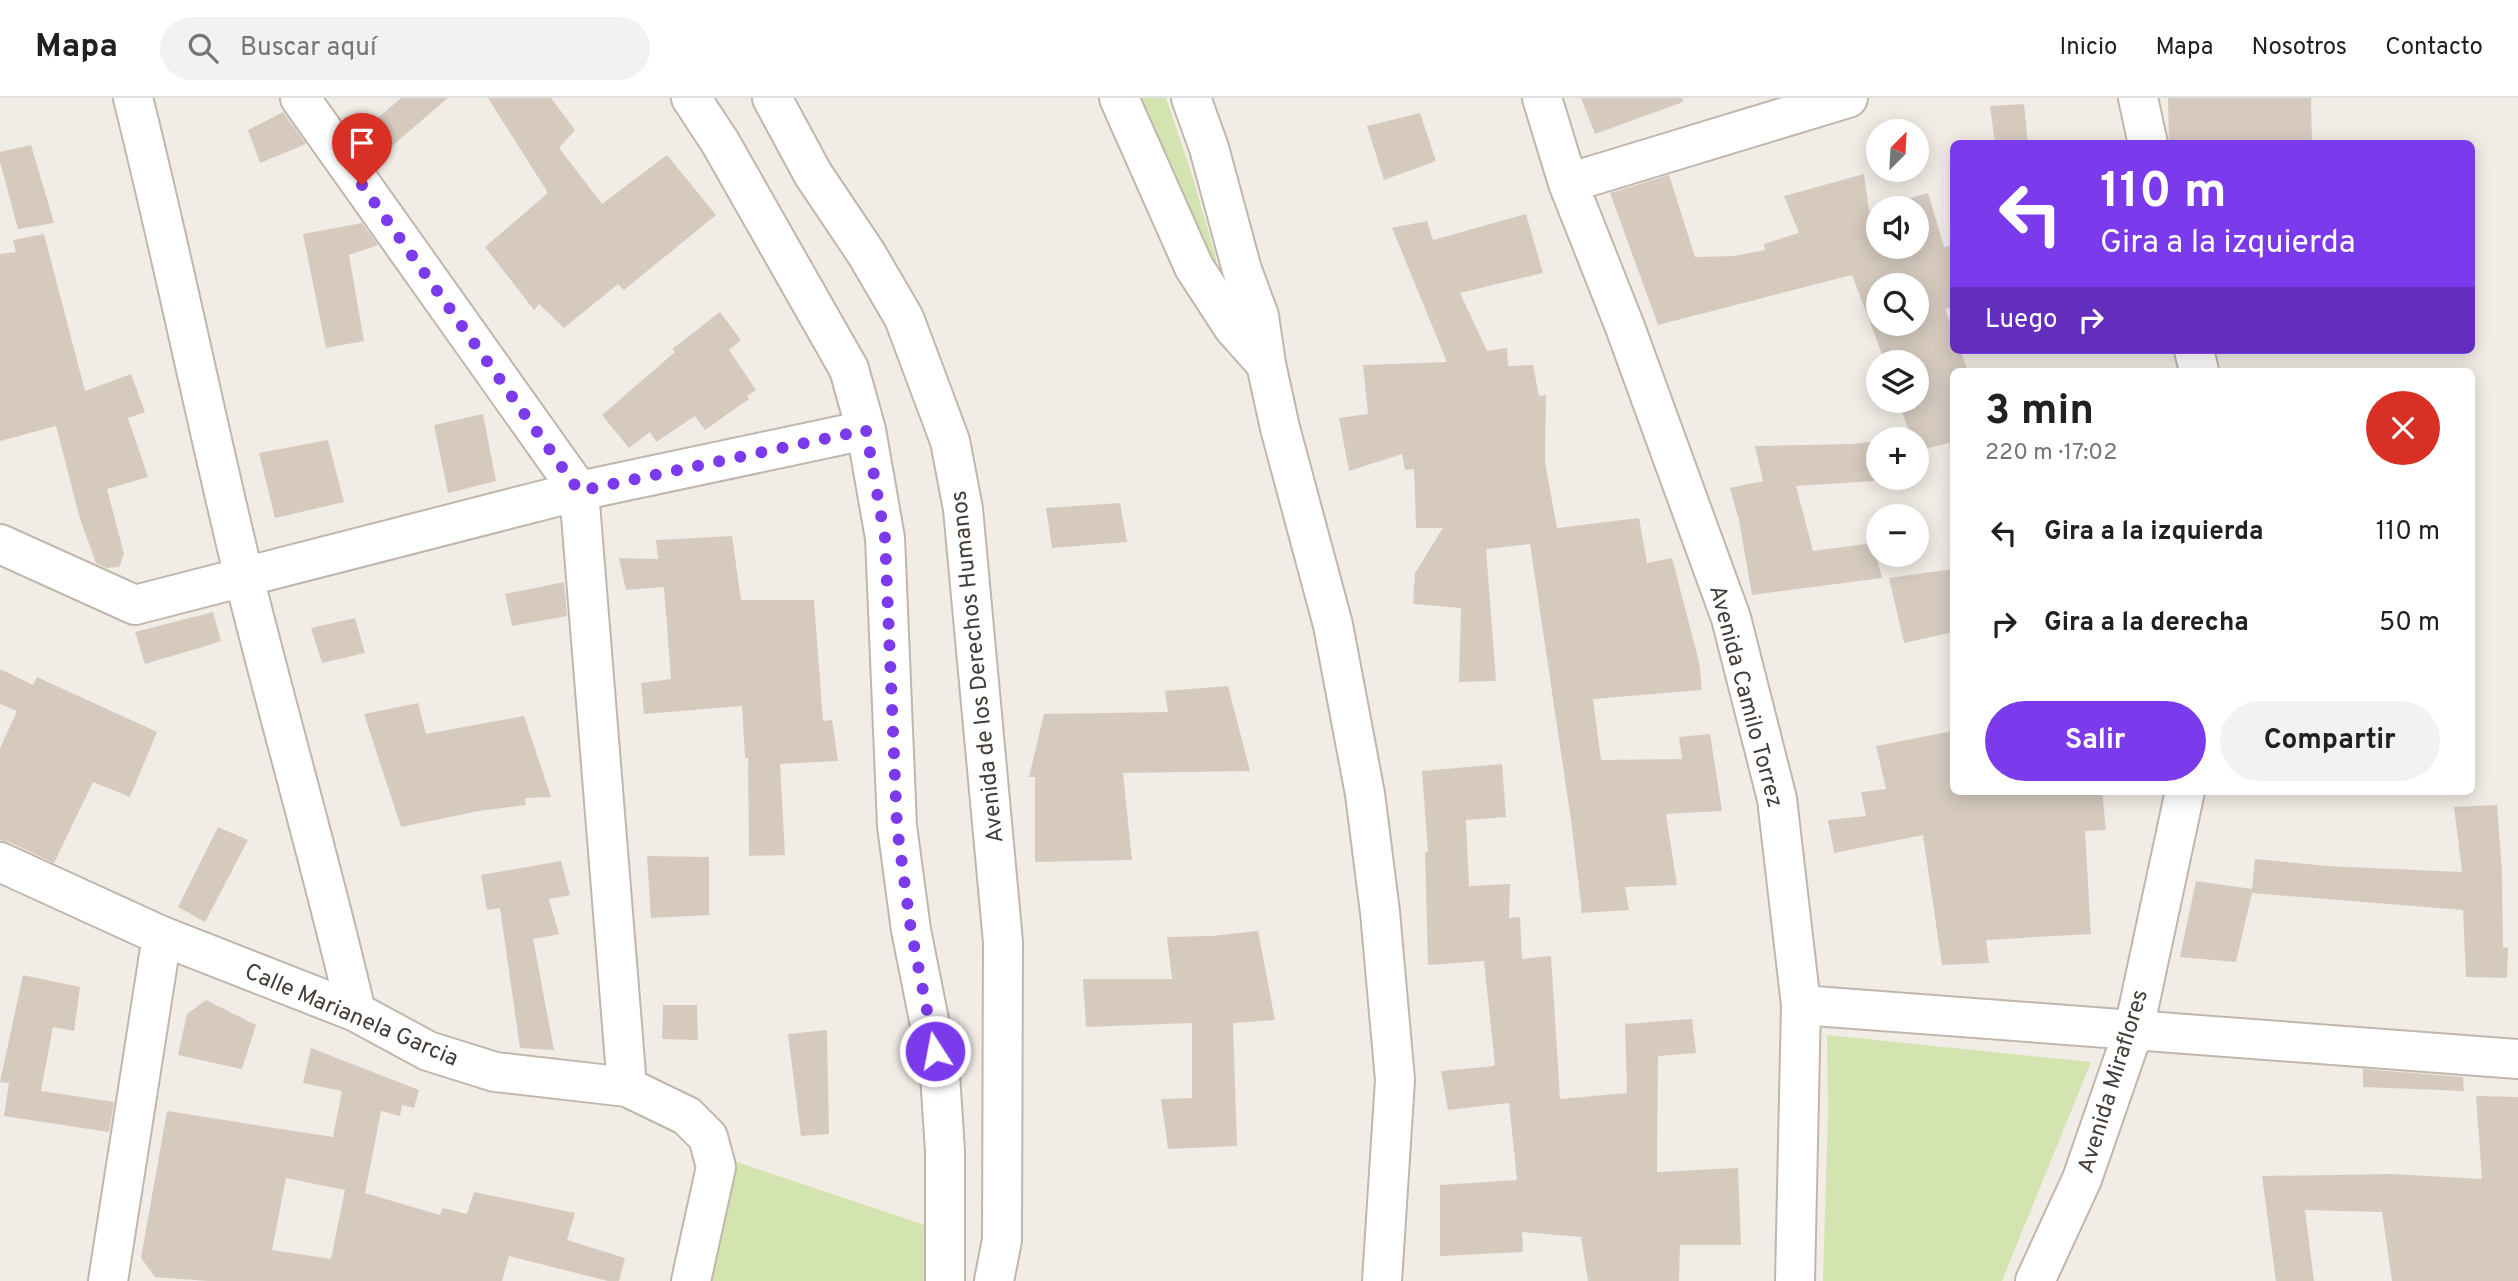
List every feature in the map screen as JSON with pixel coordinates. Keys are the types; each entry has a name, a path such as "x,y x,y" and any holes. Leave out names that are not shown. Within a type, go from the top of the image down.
{"street":[{"path":"133,98 244,577 327,889 356,1012"},
{"path":"300,98 579,491 626,1087"},
{"path":"691,98 720,142 849,369 866,430 885,538 897,827 911,930 940,1075 944,1151 945,1281"},
{"name":"Avenida de los Derechos Humanos","path":"772,98 813,174 866,253 904,318 950,441 963,509 1003,942 1002,1240 994,1281"},
{"path":"1119,98 1194,267 1233,327 1266,364"},
{"path":"1191,98 1209,148 1242,270 1259,316 1280,428 1334,625 1369,820 1395,1080 1382,1281"},
{"name":"Avenida Camilo Torrez","path":"1542,98 1568,183 1625,327 1731,618 1777,799 1801,1005 1793,1280"},
{"path":"1568,183 1848,98"},
{"path":"2138,98 2147,140"},
{"path":"0,544 135,605 579,491 866,430"},
{"name":"Avenida Miraflores","path":"2035,1281 2082,1179 2134,1029 2184,795"},
{"name":"Calle Marianela Garcia","path":"0,862 162,936 356,1012 428,1051 495,1072 626,1087 687,1116 708,1138 716,1167 691,1281"},
{"path":"108,1281 162,936"},
{"path":"1801,1005 2518,1059"}],"green space":[{"path":"1137,98 1166,98 1216,258 1216,273"},
{"path":"1827,1035 2091,1062 2002,1281 1823,1281 1828,1113"},
{"path":"728,1159 928,1226 929,1281 712,1281"}],"building":[{"path":"401,98 448,98 378,158 360,133"},
{"path":"488,98 551,98 575,130 559,148 602,204 667,155 716,215 624,290 618,284 564,328 539,304 534,310 485,247 548,193"},
{"path":"1581,98 1682,98 1683,102 1595,134"},
{"path":"2168,98 2311,98 2312,140 2169,140"},
{"path":"2024,104 2028,140 1994,140 1990,106"},
{"path":"283,112 306,144 260,163 248,130"},
{"path":"1420,113 1436,161 1384,180 1367,126"},
{"path":"31,145 54,223 18,229 0,162 0,152"},
{"path":"1864,174 1867,196 1866,259 1929,259 1929,196 1944,247 1950,246 1950,308 1945,309 1950,323 1950,354 1962,354 1967,368 1950,368 1950,443 1929,448 1929,427 1908,427 1902,413 1929,413 1929,350 1880,350 1875,336 1929,336 1929,273 1866,273 1866,312 1852,275 1658,325 1610,193 1669,175 1695,257 1734,256 1765,250 1764,244 1799,233 1784,196"},
{"path":"1526,214 1543,273 1460,293 1487,351 1507,348 1508,366 1533,365 1539,396 1546,395 1545,462 1557,528 1639,518 1647,563 1672,558 1699,662 1702,690 1593,699 1601,760 1682,759 1679,737 1710,734 1722,811 1666,814 1677,885 1625,887 1629,910 1582,913 1530,544 1486,549 1496,681 1459,682 1461,608 1413,604 1415,573 1443,528 1416,528 1414,469 1405,470 1402,454 1349,471 1339,418 1368,414 1363,365 1447,362 1392,228 1427,221 1433,240"},
{"path":"362,223 378,245 349,255 364,341 326,348 303,234"},
{"path":"44,234 85,391 131,374 145,412 128,418 148,477 107,489 124,554 119,567 107,568 96,563 80,519 56,426 0,441 0,254 16,252 13,240"},
{"path":"720,312 741,340 729,350 756,390 747,396 749,399 705,430 695,416 656,442 650,432 629,448 602,415 675,352 672,349"},
{"path":"483,414 496,481 448,493 434,425"},
{"path":"328,440 344,502 275,518 259,453"},
{"path":"1866,442 1866,482 1796,486 1813,551 1866,544 1866,567 1879,567 1882,578 1752,595 1739,520 1730,488 1763,481 1755,446"},
{"path":"1120,503 1127,542 1052,548 1046,508"},
{"path":"732,536 741,600 814,600 823,721 832,720 838,761 780,764 785,855 749,856 748,758 745,758 742,706 644,714 641,683 671,679 664,587 626,590 619,558 658,559 656,540"},
{"path":"1950,569 1950,633 1904,643 1889,578"},
{"path":"564,582 567,616 512,626 505,594"},
{"path":"213,612 221,641 145,664 135,632"},
{"path":"355,618 365,653 322,663 311,628"},
{"path":"0,669 33,685 37,677 157,732 130,797 93,782 54,863 0,840 0,748 17,711 0,704"},
{"path":"1228,686 1250,771 1123,773 1132,860 1035,862 1035,777 1029,777 1044,714 1168,712 1165,691"},
{"path":"418,703 426,734 524,716 551,797 525,798 526,805 479,811 401,827 364,714"},
{"path":"1950,732 1950,795 2102,795 2106,830 2085,831 2091,934 1986,940 1989,963 1942,965 1923,835 1834,853 1828,820 1866,816 1861,792 1886,789 1876,746"},
{"path":"1502,764 1506,817 1466,820 1469,886 1510,884 1509,918 1520,917 1522,959 1551,956 1560,1099 1627,1093 1625,1024 1692,1019 1696,1053 1658,1056 1657,1172 1738,1168 1741,1245 1680,1245 1679,1281 1588,1281 1581,1237 1522,1232 1523,1252 1440,1256 1440,1185 1517,1180 1509,1103 1448,1110 1441,1071 1495,1066 1484,961 1428,965 1425,852 1428,852 1422,771"},
{"path":"2497,805 2502,873 2503,947 2508,948 2507,978 2466,977 2463,910 2252,893 2236,962 2180,957 2196,881 2252,889 2255,859 2327,866 2462,872 2454,807"},
{"path":"218,827 248,840 205,922 178,907"},
{"path":"647,856 709,857 709,915 651,918"},
{"path":"561,861 570,895 549,899 559,934 533,939 554,1050 520,1048 500,908 487,910 481,875"},
{"path":"1258,931 1275,1020 1233,1023 1237,1146 1168,1149 1161,1099 1192,1098 1192,1023 1086,1027 1083,979 1172,979 1167,937"},
{"path":"23,975 80,987 74,1031 53,1027 41,1091 114,1102 109,1132 4,1116 9,1083 0,1082"},
{"path":"206,1000 256,1025 242,1069 178,1055 187,1014"},
{"path":"663,1005 697,1005 698,1040 662,1039"},
{"path":"827,1030 829,1134 801,1136 788,1034"},
{"path":"311,1048 419,1090 414,1108 402,1105 400,1116 381,1111 365,1193 440,1215 443,1208 467,1214 474,1192 575,1213 567,1240 625,1258 619,1281 608,1281 509,1256 502,1281 208,1281 155,1277 141,1258 167,1111 333,1137 342,1091 303,1083","holes":["286,1178 345,1190 331,1259 272,1250"]},
{"path":"2363,1069 2463,1077 2464,1091 2363,1087"},
{"path":"2476,1096 2518,1097 2518,1281 2392,1281 2382,1212 2305,1210 2314,1281 2276,1281 2262,1176 2392,1174 2482,1179"}],"route":[{"path":"362,185 579,491 866,430 885,538 897,827 911,930 935,1051"}]}
